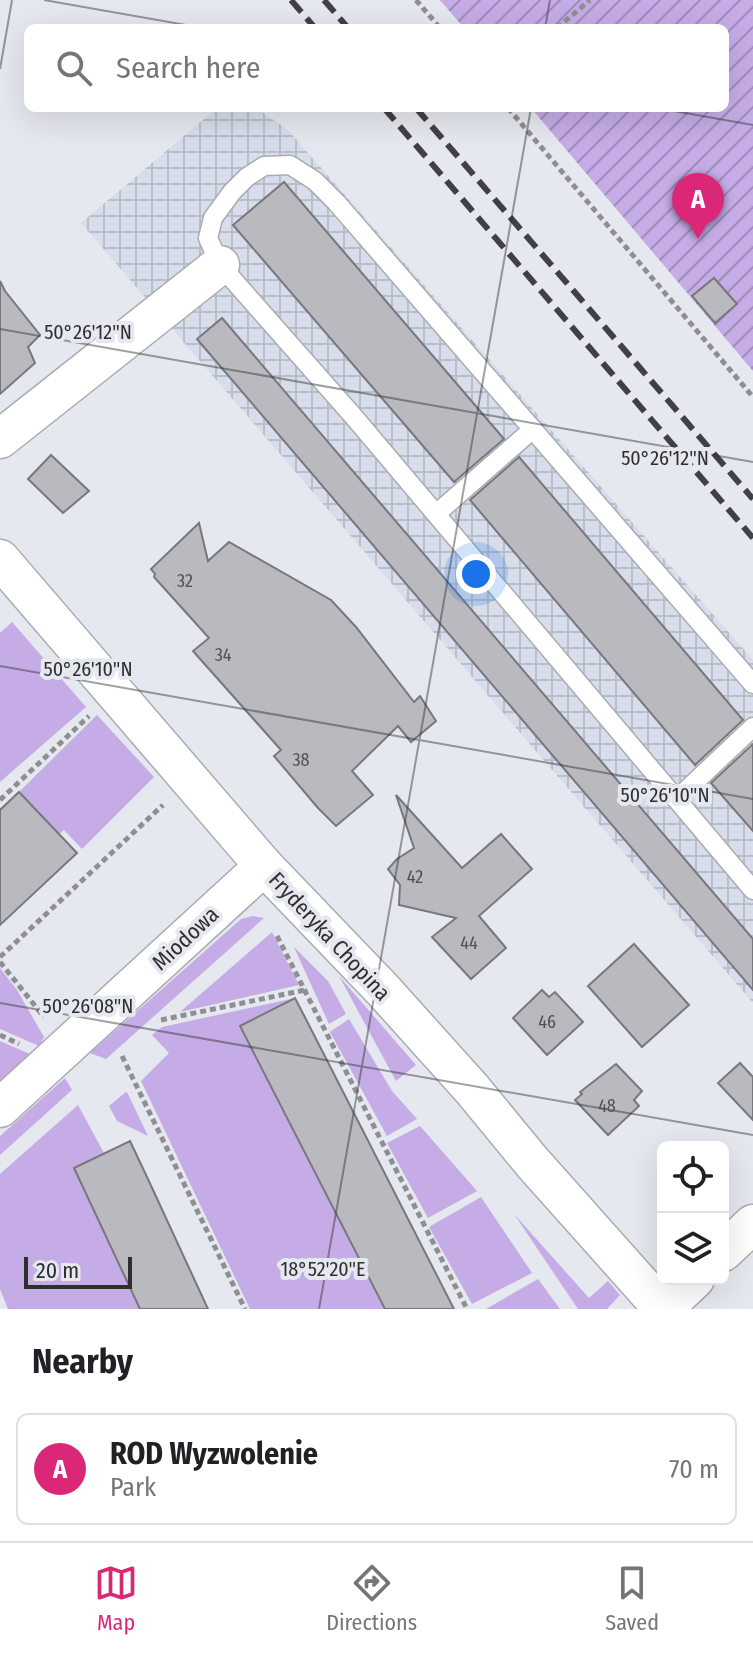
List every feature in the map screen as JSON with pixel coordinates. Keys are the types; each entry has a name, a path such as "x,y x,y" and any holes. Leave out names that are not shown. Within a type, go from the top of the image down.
{"street":[{"path":"0,439 220,265"},
{"name":"Fryderyka Chopina","path":"0,559 264,866 472,1089 532,1162 663,1309"},
{"name":"Miodowa","path":"0,1108 264,866"},
{"path":"729,1246 753,1224"},
{"path":"663,1309 689,1285"}],"lane":[{"path":"753,684 315,181 290,165 264,166 232,192 213,218 208,238 220,265 354,417 753,890"},
{"path":"436,514 533,429"},
{"path":"677,799 753,727"}],"path":[{"path":"416,0 437,24"},
{"path":"562,24 590,0"},
{"path":"511,112 753,397"},
{"path":"0,800 95,710"},
{"path":"67,1046 0,959 173,796"},
{"path":"277,936 467,1309"},
{"path":"161,1020 305,990"},
{"path":"122,1056 245,1309"}],"shaded area":[{"path":"440,0 753,0 753,371 534,112 729,112 729,24 461,24"},
{"path":"212,112 262,112 288,130 753,660 753,1003 81,223"},
{"path":"12,622 86,707 0,782 0,633"},
{"path":"97,715 154,777 82,849 64,830 59,834 19,792"},
{"path":"253,916 264,918 106,1059 90,1053 241,919"},
{"path":"272,932 299,985 180,1012"},
{"path":"294,947 328,981 346,1014 329,1024"},
{"path":"0,968 17,990 44,1037 39,1046 0,1029"},
{"path":"339,976 416,1065 396,1081"},
{"path":"295,998 240,1027 385,1309 250,1309 141,1081 169,1053 152,1035 162,1027"},
{"path":"349,1019 392,1091 417,1119 387,1136 330,1032"},
{"path":"0,1041 32,1055 0,1085"},
{"path":"65,1078 72,1090 0,1155 0,1136"},
{"path":"126,1092 148,1136 117,1121 109,1106"},
{"path":"78,1105 104,1153 74,1168 140,1309 8,1309 0,1289 0,1174"},
{"path":"420,1126 477,1191 428,1218 387,1143"},
{"path":"481,1197 532,1273 472,1304 429,1227"},
{"path":"514,1214 589,1298 608,1281 620,1295 607,1309 578,1309"},
{"path":"538,1279 560,1309 486,1309"}],"building":[{"path":"284,182 504,439 454,482 233,225"},
{"path":"714,278 737,304 715,323 692,296"},
{"path":"0,281 40,335 28,347 35,363 0,394"},
{"path":"222,318 753,939 753,990 197,339"},
{"path":"51,455 89,491 63,513 28,479"},
{"path":"519,457 743,720 695,765 470,500"},
{"path":"199,523 208,561 229,542 331,600 414,702 420,696 436,721 411,742 398,726 352,771 373,795 336,826 274,756 281,750 193,651 209,638 154,577 151,569"},
{"path":"753,744 753,831 711,783"},
{"path":"19,792 77,853 0,925 0,810"},
{"path":"396,795 462,868 501,834 532,869 479,916 506,948 471,979 432,937 456,918 399,905 400,885 388,869 414,848"},
{"path":"634,944 689,1005 642,1047 588,986"},
{"path":"542,990 549,997 555,992 583,1022 547,1055 513,1018"},
{"path":"295,998 454,1309 385,1309 240,1026"},
{"path":"740,1063 753,1077 753,1120 718,1083"},
{"path":"616,1064 642,1091 634,1100 639,1106 608,1135 575,1100 582,1094 580,1092"},
{"path":"130,1141 208,1309 140,1309 74,1168"}],"railway":[{"path":"291,0 312,24"},
{"path":"324,0 345,24"},
{"path":"387,112 753,538"},
{"path":"419,112 753,499"}],"place":[{"name":"ROD Wyzwolenie","path":"698,239"}]}
